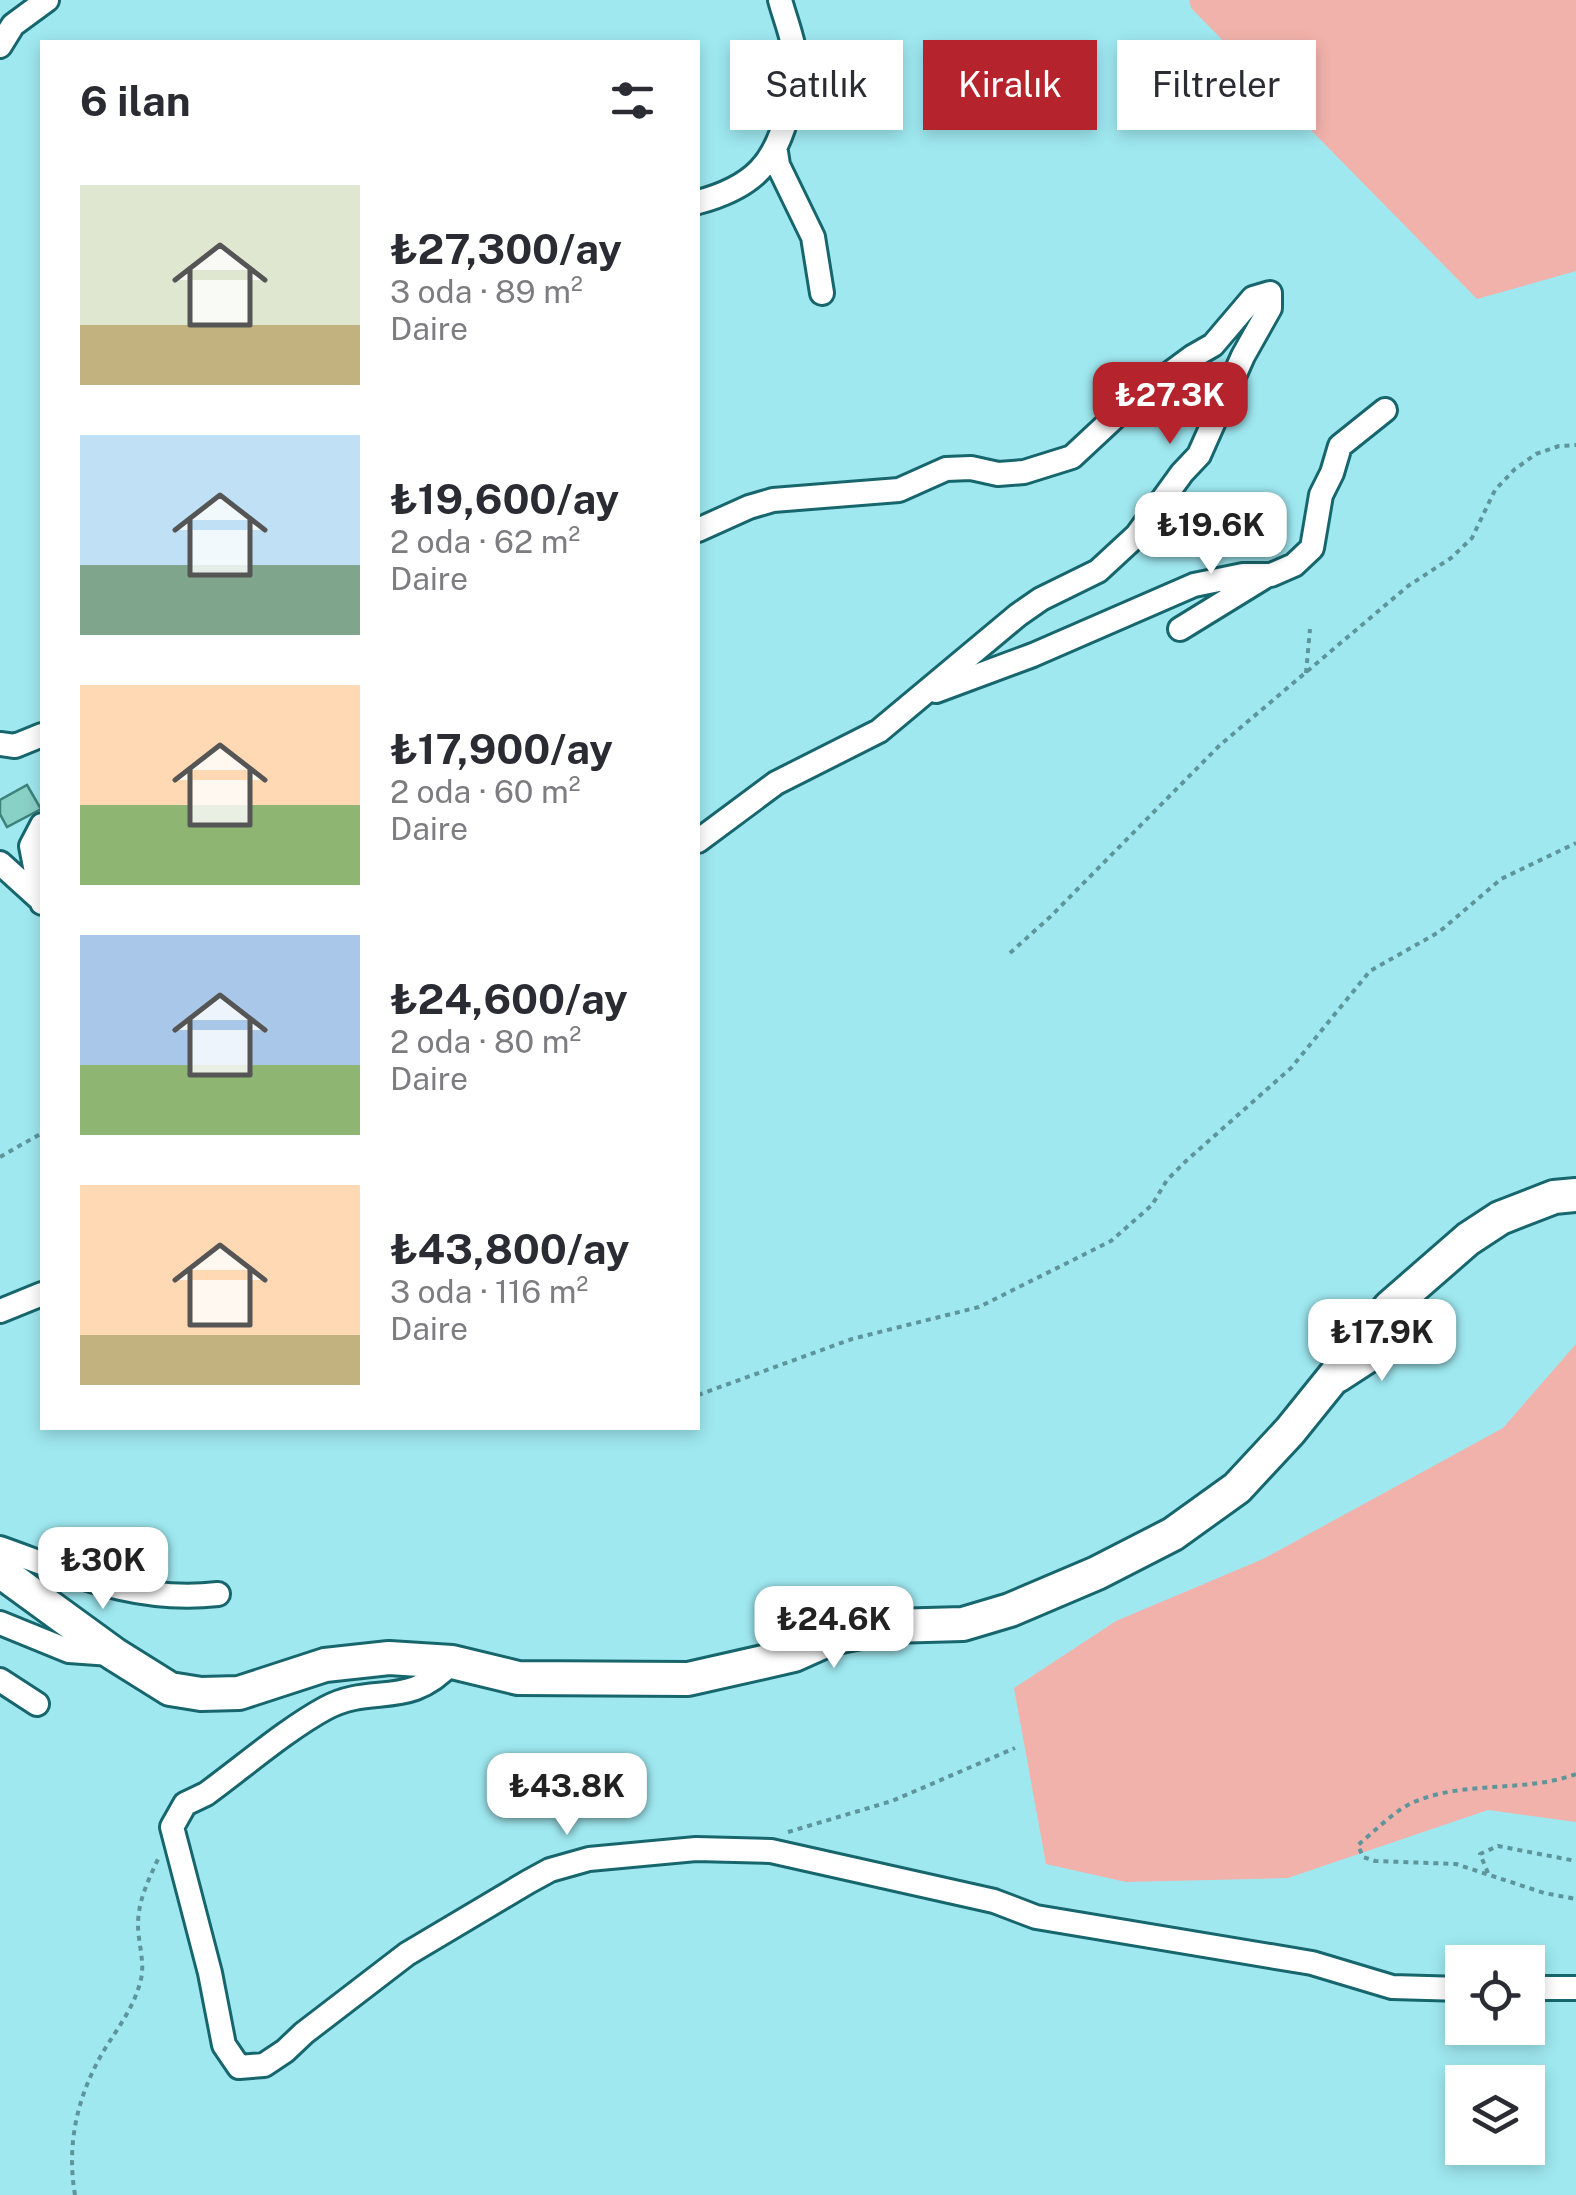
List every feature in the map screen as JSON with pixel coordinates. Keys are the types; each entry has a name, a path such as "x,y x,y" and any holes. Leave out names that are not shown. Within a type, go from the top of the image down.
{"street":[{"path":"0,46 13,25 47,0"},
{"path":"700,201 758,173 776,152 791,102 794,75 794,48 780,0"},
{"path":"776,152 778,165 813,237 822,293"},
{"path":"700,529 773,500 899,490 946,469 1024,472 1072,457 1131,402 1214,345 1253,298 1270,292 1270,308 1243,356 1199,455 1138,535 1098,570 1040,599 1018,615 879,732 754,797 700,839"},
{"path":"1180,630 1223,600 1294,565 1312,548 1321,495 1340,446 1386,410"},
{"path":"920,699 1194,585 1242,575 1271,575"},
{"path":"8,745 40,737"},
{"path":"8,745 40,744"},
{"path":"40,829 31,846 40,892"},
{"path":"0,863 40,900"},
{"path":"0,1570 114,1654 170,1688 201,1694 239,1693 325,1666 390,1658 452,1662 518,1678 688,1679 794,1655 832,1638 890,1626 962,1624 1010,1610 1097,1574 1173,1534 1237,1488 1290,1431 1390,1306 1468,1239 1500,1218 1554,1197 1576,1196"},
{"path":"0,1311 40,1295"},
{"path":"1320,1391 1417,1330"},
{"path":"0,1548 141,1594 218,1594"},
{"path":"0,1623 69,1651 114,1654"},
{"path":"0,1642 45,1644"},
{"path":"452,1662 436,1680 404,1693 348,1698 324,1709 206,1794 185,1804 172,1827 210,1973 224,2045 239,2067 264,2065 285,2052 304,2033 408,1954 550,1870 589,1859 667,1850 771,1850 994,1901 1036,1916 1312,1964 1392,1987 1445,1989"},
{"path":"0,1680 37,1704"},
{"path":"1545,1988 1576,1988"}],"path":[{"path":"1010,953 1220,745 1408,586 1451,558 1472,538 1495,490 1516,470 1536,454 1576,445"},
{"path":"1306,673 1310,629"},
{"path":"700,1394 852,1338 979,1307 1111,1242 1152,1204 1166,1180 1186,1160 1291,1068 1370,971 1439,932 1502,880 1576,844"},
{"path":"0,1157 40,1133"},
{"path":"783,1834 892,1802 1015,1748"},
{"path":"1576,1774 1548,1783 1496,1786 1412,1802 1358,1844 1363,1857 1375,1861 1456,1864 1544,1894 1576,1899"},
{"path":"74,2195 71,2141 77,2116 94,2067 135,2000 143,1974 138,1922 142,1896 172,1827"},
{"path":"1488,1873 1480,1854 1498,1846 1576,1861"}],"shaded area":[{"path":"1189,0 1576,0 1576,271 1477,299 1311,130 1316,130 1316,40 1222,40 1191,8"},
{"path":"1576,1344 1576,1822 1488,1810 1288,1878 1126,1882 1046,1864 1014,1688 1116,1621 1263,1559 1503,1428"}],"building":[{"path":"27,785 40,810 7,827 0,814 0,800"}]}
